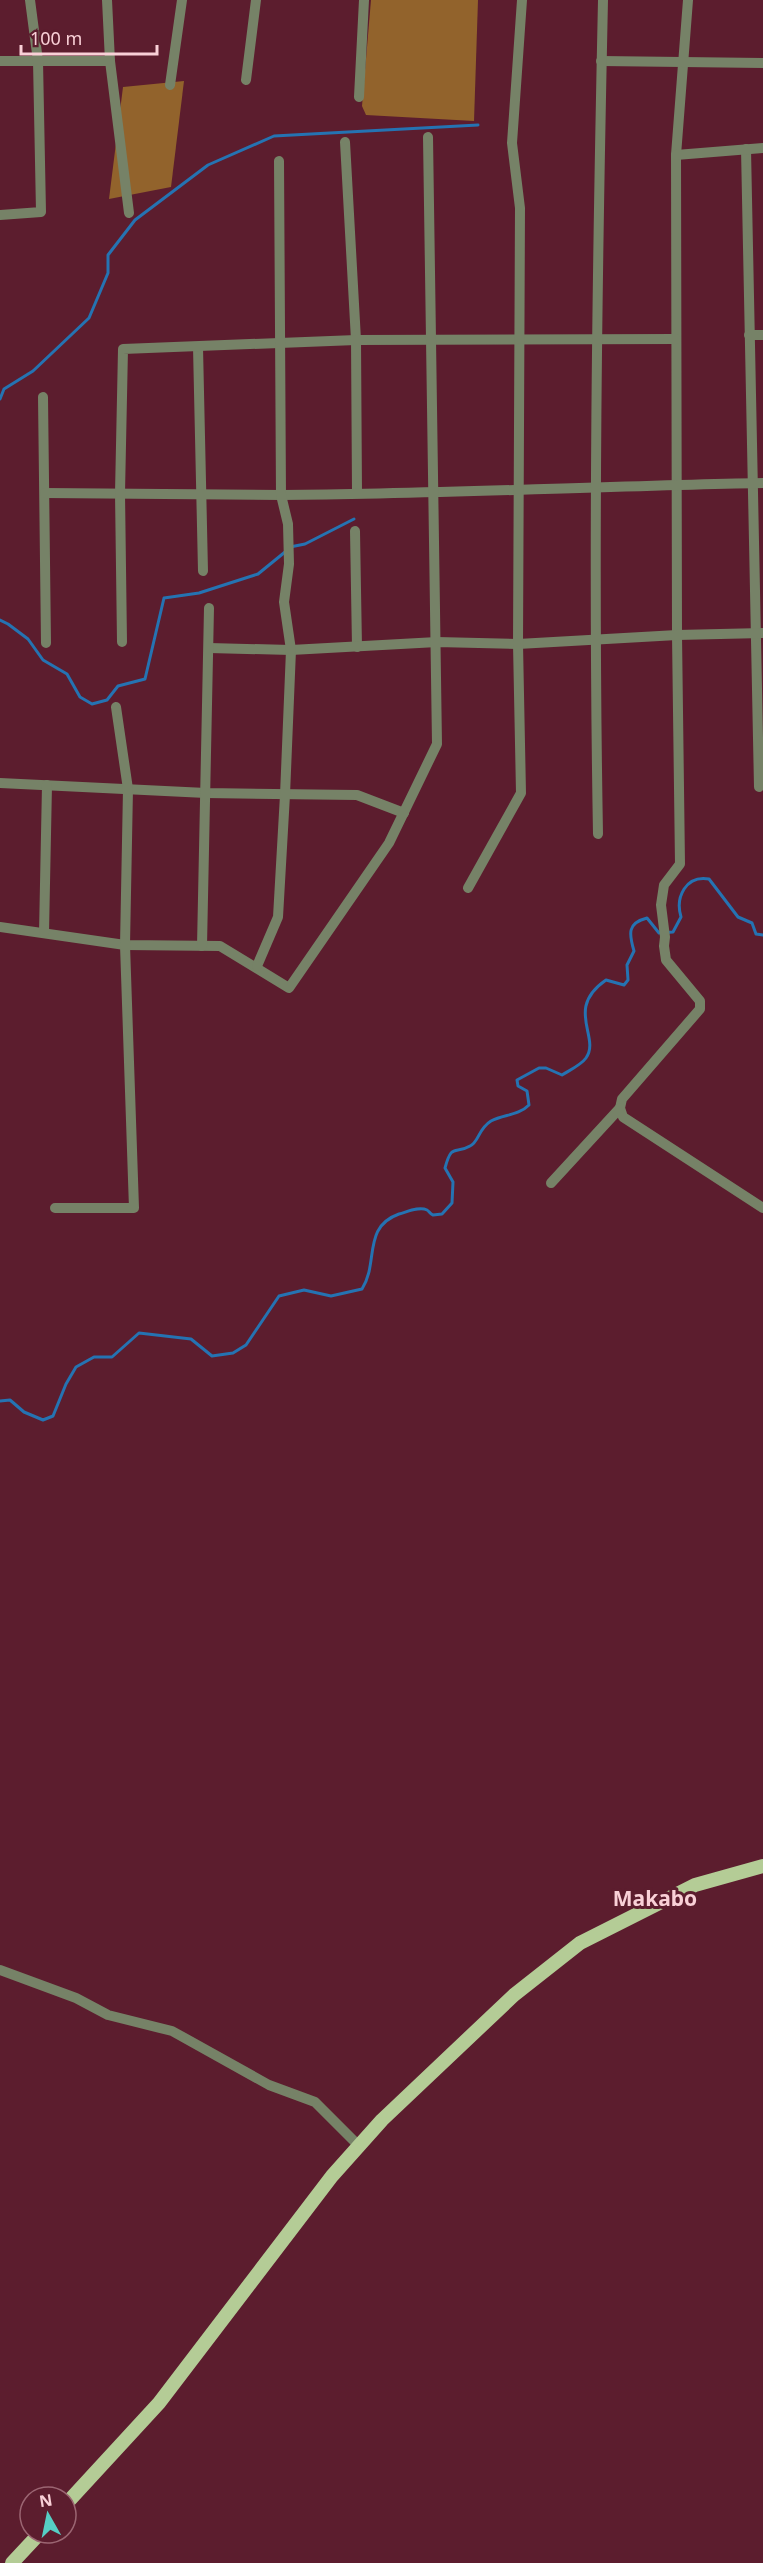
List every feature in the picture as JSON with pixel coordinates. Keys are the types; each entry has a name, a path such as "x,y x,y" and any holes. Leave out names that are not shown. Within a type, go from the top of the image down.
{"main road":[{"path":"78,2491 159,2403 332,2176 382,2120 514,1995 580,1943 695,1885 763,1866"},
{"path":"12,2563 28,2545"}],"street":[{"path":"0,215 41,212 38,61 30,0"},
{"path":"107,0 110,61 129,213"},
{"path":"170,85 182,0"},
{"path":"246,80 255,0"},
{"path":"359,98 364,0"},
{"path":"468,888 521,793 518,644 520,208 512,143 522,0"},
{"path":"598,834 595,640 596,339 603,0"},
{"path":"551,1183 620,1108 622,1099 700,1009 700,1001 666,960 661,905 663,885 680,864 676,154 688,0"},
{"path":"0,61 110,61"},
{"path":"601,61 763,63"},
{"path":"0,927 125,945 220,946 257,966 289,988 389,843 437,744 435,492 429,340 428,137"},
{"path":"345,142 356,340 357,494"},
{"path":"676,154 763,148"},
{"path":"746,149 749,335 757,483 759,787"},
{"path":"257,966 278,917 291,650 285,602 289,564 288,524 281,495 279,161"},
{"path":"749,335 763,335"},
{"path":"123,642 120,493 123,349 356,340 676,339"},
{"path":"198,347 203,571"},
{"path":"43,397 46,643"},
{"path":"45,493 357,494 757,483"},
{"path":"355,531 357,647"},
{"path":"202,946 209,608"},
{"path":"209,648 291,650 437,642 518,644 677,635 759,634"},
{"path":"55,1208 134,1208 125,945 128,789 116,707"},
{"path":"0,783 206,793 357,795 404,813"},
{"path":"44,933 47,785"},
{"path":"620,1108 623,1117 763,1208"},
{"path":"0,1970 76,1998 108,2015 172,2031 269,2085 315,2102 359,2146"}],"shaded area":[{"path":"371,0 478,0 474,121 366,115 362,106"},
{"path":"184,81 171,187 109,199 123,87"}],"waterway":[{"path":"0,399 4,389 33,371 89,318 108,273 108,255 135,220 208,165 274,136 478,125"},
{"path":"290,547 305,544 354,519"},
{"path":"0,620 28,639 43,660 67,674 80,697 92,704 107,700 118,686 145,679 164,598 199,593 258,574 285,552"},
{"path":"0,1401 10,1400 24,1412 43,1420 53,1416 66,1384 76,1367 94,1357 112,1357 139,1333 191,1339 212,1356 233,1353 246,1345 279,1296 304,1290 331,1296 362,1289 370,1268 376,1237 387,1220 399,1214 420,1209 428,1210 433,1215 442,1214 452,1203 453,1182 445,1168 452,1152 473,1144 491,1121 525,1109 529,1105 527,1091 518,1086 517,1080 539,1068 546,1068 562,1075 586,1058 590,1041 585,1012 587,1001 606,980 624,985 628,980 627,965 634,951 631,930 636,923 647,918 659,933 673,932 681,917 680,902 684,889 694,880 709,879 738,917 752,923 756,934 763,935"}],"district":[{"name":"Makabo","path":"655,1898"}]}
